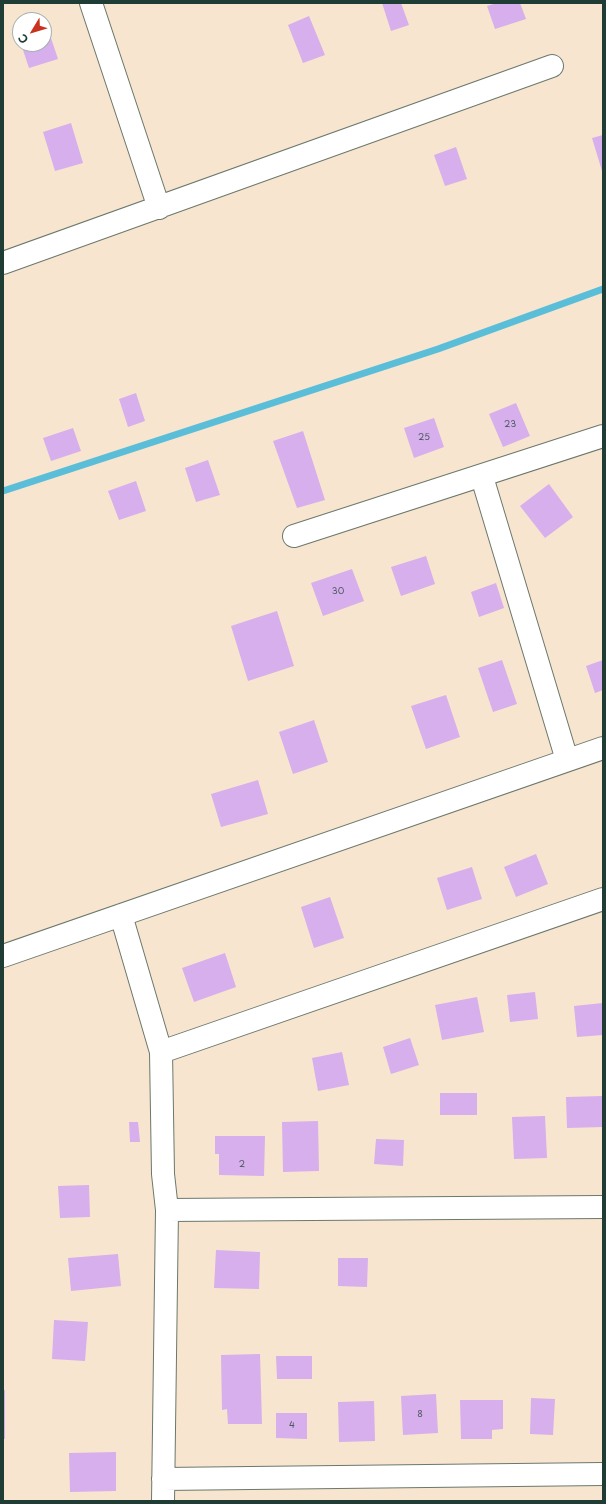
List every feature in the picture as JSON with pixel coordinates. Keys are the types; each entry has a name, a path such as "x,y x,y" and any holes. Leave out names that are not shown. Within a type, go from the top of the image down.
{"street":[{"path":"91,3 159,208"},
{"path":"3,263 552,66"},
{"path":"294,536 603,436"},
{"path":"482,476 567,760"},
{"path":"3,956 603,748"},
{"path":"161,1052 603,899"},
{"path":"121,915 161,1052 163,1174 167,1210 163,1501"},
{"path":"167,1210 603,1207"},
{"path":"163,1479 603,1474"}],"building":[{"path":"382,3 401,3 409,25 391,31"},
{"path":"497,3 520,3 526,19 495,29 487,6"},
{"path":"309,16 325,55 303,63 288,25"},
{"path":"52,41 58,59 29,68 24,52 52,52"},
{"path":"71,123 83,163 55,171 43,132"},
{"path":"603,135 603,170 602,171 592,138"},
{"path":"456,147 467,179 445,186 434,155"},
{"path":"136,393 145,421 128,427 119,399"},
{"path":"516,403 530,436 503,447 489,414"},
{"path":"434,418 444,447 414,458 404,428"},
{"path":"73,428 81,451 51,461 43,438"},
{"path":"303,431 325,500 297,508 273,441"},
{"path":"208,460 220,495 196,502 185,468"},
{"path":"136,481 146,511 119,520 108,491"},
{"path":"549,484 573,517 545,538 520,506"},
{"path":"426,556 435,584 401,596 391,567"},
{"path":"352,569 364,601 323,616 311,583"},
{"path":"496,583 504,608 479,617 471,592"},
{"path":"277,611 294,666 248,681 231,626"},
{"path":"502,660 517,704 493,712 478,668"},
{"path":"603,660 603,690 595,693 586,666"},
{"path":"446,695 460,737 426,749 411,706"},
{"path":"314,720 328,762 293,774 279,732"},
{"path":"258,780 268,814 221,827 211,794"},
{"path":"536,854 548,884 516,897 504,867"},
{"path":"472,867 482,899 447,910 437,878"},
{"path":"330,897 344,938 314,948 301,907"},
{"path":"225,953 236,987 194,1002 182,968"},
{"path":"535,992 538,1019 510,1022 507,995"},
{"path":"477,997 484,1032 442,1040 435,1005"},
{"path":"603,1003 603,1035 577,1037 574,1006"},
{"path":"410,1038 419,1065 391,1074 383,1047"},
{"path":"342,1052 349,1085 318,1091 312,1058"},
{"path":"440,1093 477,1093 477,1115 440,1115"},
{"path":"603,1096 603,1127 567,1128 566,1097"},
{"path":"545,1116 547,1158 514,1159 512,1117"},
{"path":"318,1121 319,1171 283,1172 282,1122"},
{"path":"129,1122 138,1122 140,1142 130,1142"},
{"path":"215,1136 265,1136 264,1176 219,1175 219,1154 215,1154"},
{"path":"376,1139 404,1140 403,1166 374,1164"},
{"path":"89,1185 90,1217 60,1218 58,1186"},
{"path":"216,1250 260,1252 259,1289 214,1288"},
{"path":"118,1254 121,1286 71,1291 68,1258"},
{"path":"338,1258 368,1258 367,1287 338,1286"},
{"path":"54,1320 88,1322 85,1361 52,1359"},
{"path":"260,1354 262,1424 228,1424 227,1409 222,1410 221,1355"},
{"path":"276,1356 312,1356 312,1379 277,1379"},
{"path":"3,1390 5,1390 5,1439 3,1439"},
{"path":"436,1394 438,1433 403,1435 401,1396"},
{"path":"531,1398 555,1399 553,1435 530,1434"},
{"path":"460,1400 503,1400 503,1429 492,1430 492,1439 461,1439"},
{"path":"374,1401 375,1441 339,1442 338,1402"},
{"path":"276,1413 307,1413 307,1439 276,1438"},
{"path":"116,1452 116,1491 70,1492 69,1453"}],"waterway":[{"path":"3,491 438,349 603,289"}]}
